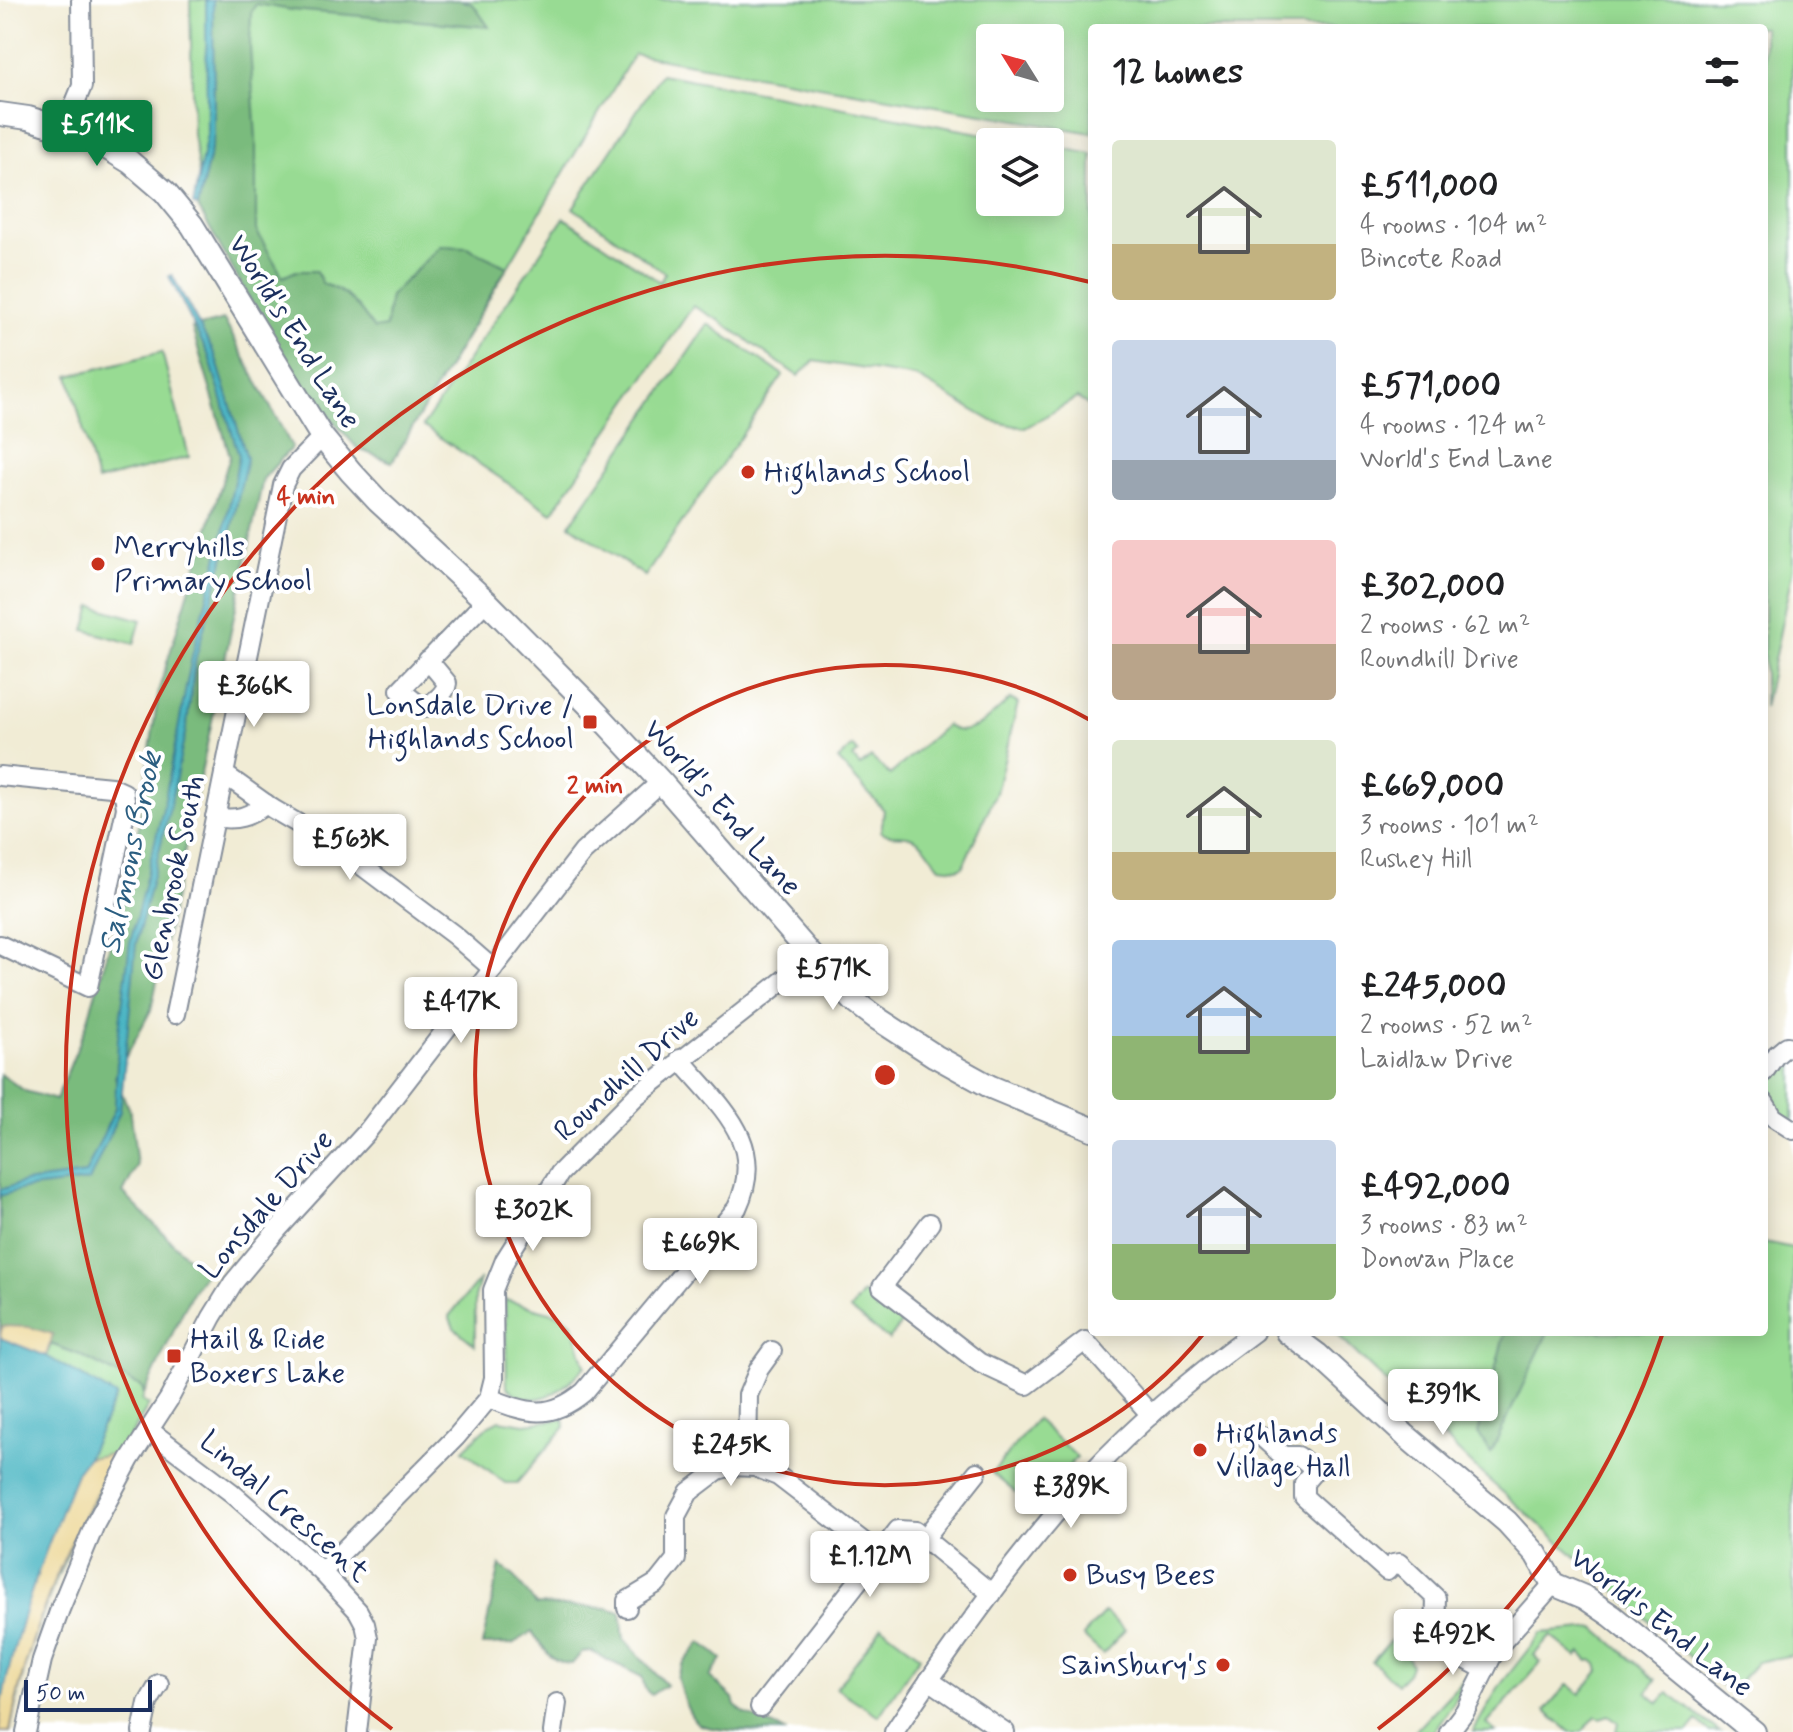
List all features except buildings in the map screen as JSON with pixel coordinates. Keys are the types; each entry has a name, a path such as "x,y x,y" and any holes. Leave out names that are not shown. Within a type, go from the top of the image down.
{"street":[{"path":"65,127 82,86 81,0"},
{"name":"World's End Lane","path":"0,114 65,127 98,142 130,162 165,192 192,225 322,437 378,501 486,601 661,782 854,1001 935,1056 991,1087 1088,1127"},
{"name":"Glenbrook South","path":"175,1014 283,485 291,469 322,437"},
{"path":"428,660 486,601"},
{"path":"224,774 361,865 454,935 493,969"},
{"path":"0,776 111,787 124,793 126,808 88,987 0,945"},
{"name":"Lonsdale Drive","path":"26,1732 42,1660 80,1557 111,1493 169,1399 212,1317 240,1273 366,1133 583,852 661,782"},
{"path":"215,817 240,819 266,804"},
{"name":"Roundhill Drive","path":"489,1398 494,1378 493,1290 505,1260 560,1173 636,1096 813,957"},
{"path":"1768,1066 1787,1046 1793,1047"},
{"path":"322,1572 456,1437 489,1398 536,1413 551,1411 572,1402 584,1392 737,1208 747,1181 745,1143 735,1124 680,1059"},
{"path":"1768,1109 1773,1117 1793,1130"},
{"path":"930,1223 882,1287 980,1363 1027,1385 1089,1336 1151,1415"},
{"path":"894,1732 992,1594 1092,1471 1151,1415 1249,1336"},
{"name":"World's End Lane","path":"1292,1336 1318,1355 1406,1436 1507,1522 1536,1554 1553,1584 1584,1597 1612,1616 1754,1732"},
{"path":"747,1465 748,1395 755,1377 772,1351"},
{"name":"Lindal Crescent","path":"149,1430 232,1493 322,1572 341,1590 365,1624 367,1661 357,1732"},
{"path":"1262,1437 1283,1456 1298,1456 1315,1470 1304,1483 1304,1497 1387,1571 1393,1564 1399,1563 1433,1595 1437,1602 1435,1631 1458,1655 1484,1669"},
{"path":"627,1608 627,1601 657,1583 676,1559 676,1516 689,1492 718,1470 747,1465 778,1476 878,1553"},
{"path":"924,1539 977,1472"},
{"path":"760,1707 898,1530 915,1531 992,1594"},
{"path":"1449,1732 1465,1711 1484,1669 1507,1634 1553,1584"},
{"path":"929,1680 1005,1732"},
{"path":"142,1732 148,1703 159,1684"},
{"path":"553,1732 557,1703"}],"green space":[{"path":"190,0 1793,0 1793,568 1768,689 1768,24 1088,24 1088,132 634,54 392,462 358,449 310,395 229,262 205,216 193,134"},
{"path":"213,0 461,0 473,4 489,27 292,10 256,4 251,13 256,230 283,277 296,271 316,271 323,284 353,301 374,329 386,327 390,296 440,246 467,247 507,267 392,462 358,449 310,395 269,334 198,207 214,135"},
{"path":"661,74 976,133 976,216 1064,216 1064,149 1088,153 1088,405 1077,398 1025,428 992,421 916,377 814,361 798,376 717,319 693,306 552,513 423,426 564,218 660,282 665,273 573,208"},
{"path":"224,320 292,447 263,479 151,1010 115,1077 131,1114 137,1166 123,1193 206,1272 192,1292 144,1394 142,1387 78,1354 51,1344 46,1356 0,1338 0,1074 25,1091 56,1100 85,1029 132,870 159,689 230,456 192,328"},
{"path":"708,324 783,375 645,576 570,525"},
{"path":"162,352 189,457 97,481 69,376"},
{"path":"92,606 141,620 134,644 85,630"},
{"path":"1010,699 1018,703 996,793 963,866 958,869 940,867 926,848 913,838 881,832 884,810 838,760 853,746 858,752 853,758 860,766 871,757 890,775 946,725 955,730 972,729"},
{"path":"1793,1051 1793,1123 1780,1114 1770,1099 1768,1073"},
{"path":"1768,1243 1793,1248 1793,1655 1757,1662 1730,1692 1482,1474 1338,1336 1768,1336"},
{"path":"480,1279 475,1298 475,1345 454,1328 449,1316"},
{"path":"863,1293 902,1322 889,1340 850,1310"},
{"path":"505,1300 561,1315 573,1324 585,1366 559,1390 538,1398 527,1398 507,1387"},
{"path":"1504,1336 1546,1336 1491,1453 1478,1433"},
{"path":"50,1344 78,1354 142,1387 142,1401 149,1405 103,1484 64,1562 32,1644 10,1732 0,1732 0,1714 77,1471 87,1458 116,1396 46,1356"},
{"path":"564,1419 565,1427 517,1483 505,1483 463,1450 489,1425 500,1420 525,1424"},
{"path":"1036,1419 1077,1457 1033,1507 992,1473"},
{"path":"500,1565 515,1577 536,1605 607,1608 621,1612 624,1639 666,1685 651,1695 645,1689 642,1677 592,1652 582,1652 572,1664 558,1661 548,1654 532,1632 512,1644 482,1645"},
{"path":"1105,1612 1125,1630 1103,1654 1083,1636"},
{"path":"882,1627 920,1656 879,1716 836,1688"},
{"path":"1595,1628 1656,1680 1647,1693 1659,1703 1668,1693 1720,1732 1710,1732 1697,1721 1688,1732 1616,1732 1618,1722 1609,1715 1596,1716 1582,1732 1570,1732 1545,1711 1568,1684 1580,1694 1599,1671 1592,1660 1589,1661 1581,1653 1577,1657 1551,1636 1534,1655 1541,1662 1487,1724 1496,1732 1473,1732 1498,1688 1541,1633"},
{"path":"1391,1640 1406,1654 1411,1665 1397,1684 1372,1662"},
{"path":"701,1642 722,1659 710,1677 733,1698 735,1706 787,1732 727,1730 698,1724 687,1708 677,1677 683,1664"},
{"path":"1467,1676 1433,1732 1414,1732"}],"sand":[{"path":"2,1326 29,1327 53,1334 46,1356 0,1338"},
{"path":"118,1455 82,1520 38,1624 17,1695 10,1732 0,1732 2,1700 16,1633 52,1533 77,1471 87,1458"}],"water":[{"path":"206,0 213,0 214,135 198,206 193,205 207,134"},
{"path":"172,275 215,355 247,458 229,539 196,657 187,724 169,811 136,944 120,1111 89,1181 23,1189 0,1196 0,1190 24,1182 85,1174 115,1109 118,1038 130,943 163,809 192,656 223,536 239,456 209,356 169,276"},
{"path":"0,1338 46,1356 116,1396 87,1458 77,1471 42,1561 13,1651 0,1714"}],"place":[{"name":"Highlands School","path":"748,472"},
{"name":"Merryhills Primary School","path":"98,564"},
{"name":"Lonsdale Drive / Highlands School","path":"590,722"},
{"name":"Hail & Ride Boxers Lake","path":"174,1356"},
{"name":"Highlands Village Hall","path":"1200,1450"},
{"name":"Busy Bees","path":"1070,1575"},
{"name":"Sainsbury's","path":"1223,1665"}],"water label":[{"name":"Salmons Brook","path":"131,853"}]}
